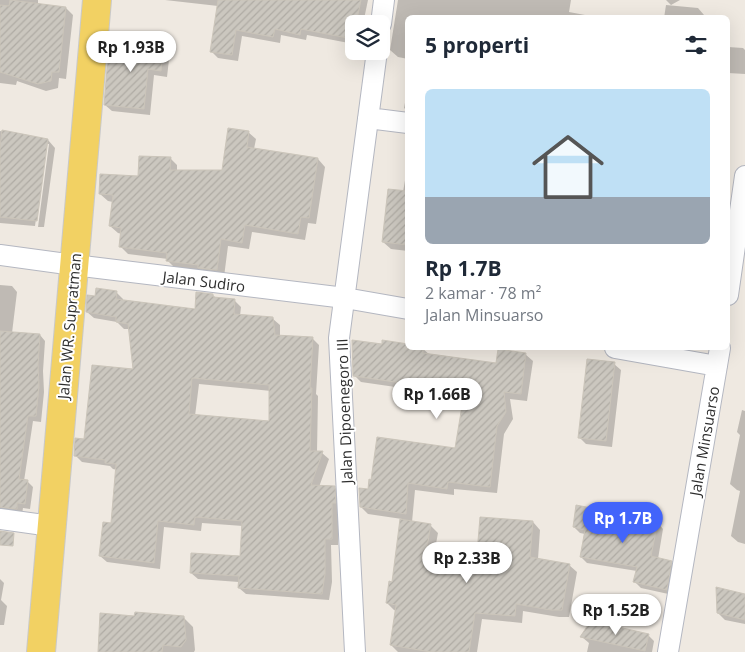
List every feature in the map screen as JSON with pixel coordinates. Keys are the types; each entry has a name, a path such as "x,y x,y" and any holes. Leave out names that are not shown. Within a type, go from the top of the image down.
{"main road":[{"name":"Jalan WR. Supratman","path":"41,652 97,0"}],"street":[{"path":"382,15 384,0"},
{"name":"Jalan Dipoenegoro III","path":"355,652 340,338 376,60"},
{"path":"368,118 405,123"},
{"path":"730,281 745,176"},
{"name":"Jalan Sudiro","path":"0,255 345,298 405,308"},
{"path":"638,350 718,357"},
{"name":"Jalan Minsuarso","path":"668,652 718,357"},
{"path":"0,519 51,526"}],"building":[{"path":"10,0 66,7 59,72 52,72 51,81 38,84 0,72 0,5 9,6"},
{"path":"218,0 361,0 358,15 345,15 345,37 301,29 300,35 275,29 273,37 236,30 232,55 210,52"},
{"path":"144,41 164,43 161,71 148,69 144,109 104,105 109,44 144,48"},
{"path":"228,128 249,131 247,147 318,158 309,218 301,217 298,234 245,225 242,243 221,239 217,270 198,268 198,265 166,261 167,253 119,247 121,228 109,226 113,195 99,194 100,174 138,176 139,156 171,157 170,170 222,170"},
{"path":"2,130 48,139 37,221 0,217 0,148"},
{"path":"388,189 405,191 405,245 382,242"},
{"path":"96,288 117,291 116,299 195,309 196,292 213,294 213,297 235,299 234,314 273,317 275,335 313,337 310,388 312,388 310,451 323,451 311,485 335,486 336,503 332,503 332,539 325,539 325,574 322,594 238,588 239,576 190,573 191,553 240,556 242,521 195,517 194,525 158,521 154,563 99,556 103,522 111,523 116,464 105,463 105,460 74,456 75,438 84,439 92,365 133,369 128,324 116,322 116,317 86,312 87,295 95,296","holes":["192,378 269,385 269,421 189,414"]},
{"path":"0,331 40,334 39,386 36,416 28,416 19,479 28,480 25,504 17,503 17,509 0,507"},
{"path":"352,340 382,344 382,340 405,344 405,350 423,350 423,353 496,363 498,350 526,353 521,394 504,392 506,412 497,426 490,487 448,482 447,489 408,483 406,514 360,507 359,488 368,489 377,437 455,448 465,388 417,382 416,385 353,376"},
{"path":"587,359 615,362 606,441 578,438"},
{"path":"576,505 658,521 651,556 672,561 667,590 633,582 637,567 580,557 585,530 573,527"},
{"path":"480,517 533,521 530,557 570,564 562,610 516,604 515,616 475,613 469,652 431,652 390,645 396,605 386,603 389,581 392,582 400,519 431,524 427,547 477,553"},
{"path":"0,531 14,533 13,546 0,545"},
{"path":"716,587 745,594 745,620 717,613"},
{"path":"135,612 184,616 186,640 181,647 163,645 162,652 98,652 100,613 134,616"},
{"path":"590,622 649,634 645,651 580,637"}]}
